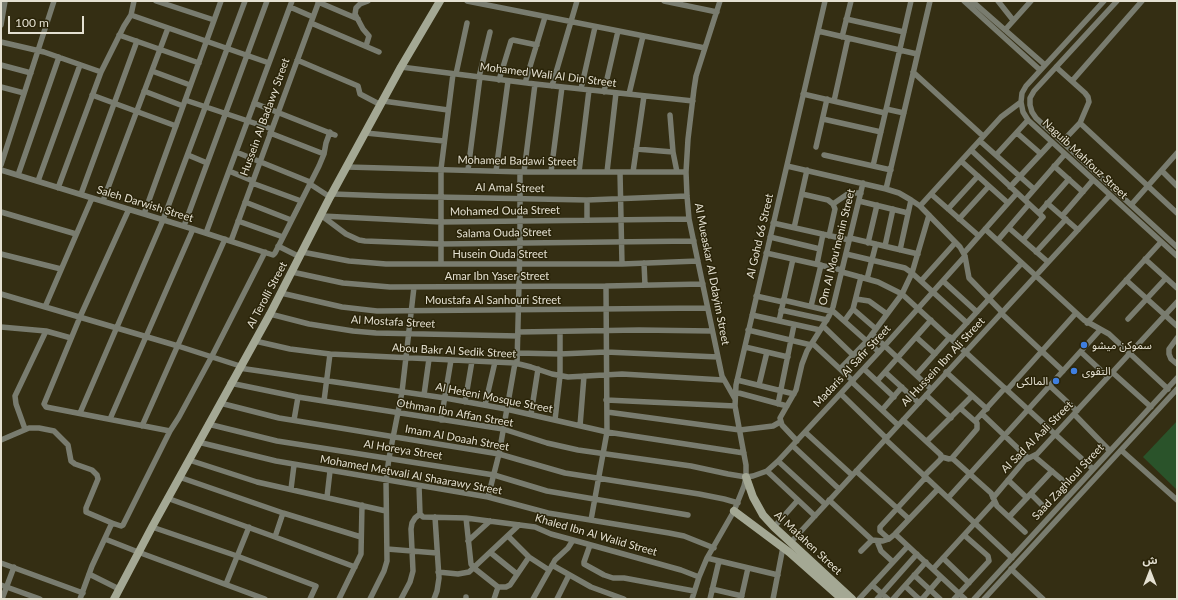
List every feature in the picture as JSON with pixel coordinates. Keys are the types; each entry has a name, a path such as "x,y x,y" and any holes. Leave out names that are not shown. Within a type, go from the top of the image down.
{"street":[{"path":"1,25 5,1"},
{"path":"1,165 54,1"},
{"path":"58,188 101,72 119,35 131,15 134,1"},
{"path":"156,1 214,20"},
{"path":"144,214 221,1"},
{"path":"80,413 163,220 245,1"},
{"path":"184,226 267,1"},
{"path":"206,233 292,1"},
{"path":"366,1 356,8 356,14 362,29 369,36 366,46"},
{"name":"Al Terolli Street","path":"114,599 167,498 270,314 322,216 331,195 401,67 440,1"},
{"path":"468,1 705,48"},
{"path":"552,86 577,1"},
{"path":"664,1 717,12"},
{"name":"Al Mueaskar Al Ddayim Street","path":"720,1 696,76 688,139 686,172 689,219 707,308 723,380 735,399"},
{"name":"Al Gohd 66 Street","path":"746,477 744,453 735,406 735,392 748,330 825,1"},
{"path":"834,101 845,38 846,19 851,1"},
{"path":"873,166 911,1"},
{"path":"886,188 930,1"},
{"path":"964,1 1040,70"},
{"path":"972,1 1045,65"},
{"path":"998,1 1013,20"},
{"path":"1005,30 1031,1"},
{"path":"920,206 1001,117 1021,102 1022,94 1026,86 1104,1"},
{"name":"Naguib Mahfouz Street","path":"1117,1 1034,92 1030,98 1030,105 1036,118 1177,247"},
{"path":"1072,81 1142,1"},
{"path":"318,2 358,19"},
{"name":"Hussein Al Badawy Street","path":"142,426 178,346 238,221 318,2"},
{"path":"290,7 312,20 379,52"},
{"path":"131,15 269,63"},
{"path":"525,83 545,17"},
{"path":"846,19 904,32"},
{"path":"441,264 441,169 444,141 454,74 467,23"},
{"path":"581,89 595,27"},
{"path":"103,201 168,28"},
{"path":"604,92 618,31"},
{"path":"818,31 918,54"},
{"path":"468,170 479,77 490,32"},
{"path":"119,35 199,63"},
{"path":"629,94 643,36"},
{"path":"499,80 511,41 513,40 537,45"},
{"path":"81,194 137,41"},
{"path":"1,42 60,57 101,72"},
{"path":"18,175 60,57"},
{"path":"297,60 358,86 360,94 382,103 448,110"},
{"path":"1,65 31,73"},
{"path":"38,182 80,65"},
{"name":"Mohamed Wali Al Din Street","path":"401,67 499,80 693,101"},
{"path":"1056,67 1088,97 1089,102 1080,123 1062,142"},
{"path":"152,71 190,85"},
{"path":"913,72 982,138 996,155 1034,189"},
{"path":"496,171 508,81"},
{"path":"488,497 499,454 506,409 518,353 520,198 522,172 535,84"},
{"path":"1,87 24,93"},
{"path":"551,172 562,87"},
{"path":"579,172 589,90"},
{"path":"144,91 184,103 206,107 248,121 324,154"},
{"path":"607,172 616,93"},
{"path":"804,94 886,111 904,113"},
{"path":"92,95 176,126"},
{"path":"633,172 644,96"},
{"path":"816,147 827,99"},
{"name":"Naguib Mahfouz Street","path":"1021,102 1023,112 1028,120 1177,256"},
{"path":"1,440 29,428 54,431 68,445 71,461 95,472 98,479 86,511 121,526 124,523 265,252 274,254 310,183 324,154 326,143 332,134 254,103"},
{"path":"670,115 673,152 677,172"},
{"path":"823,119 881,132"},
{"path":"996,155 1028,120"},
{"path":"1080,123 1177,213"},
{"path":"366,133 444,141"},
{"path":"1017,133 1041,154"},
{"path":"1010,187 1052,142"},
{"path":"636,150 673,152"},
{"path":"971,150 1043,217 1023,240"},
{"path":"236,152 310,183 331,195"},
{"path":"1025,200 1065,154"},
{"path":"188,155 207,163"},
{"path":"824,155 891,170"},
{"path":"1131,205 1176,157"},
{"path":"961,161 1008,204"},
{"path":"787,166 886,188 899,193 920,206 955,243 964,255 969,278 1002,313 1063,372"},
{"path":"1054,166 1083,192"},
{"name":"Mohamed Badawi Street","path":"347,167 522,172 686,172"},
{"name":"Saleh Darwish Street","path":"1,170 265,252"},
{"path":"794,228 807,170"},
{"path":"229,171 252,182 301,201"},
{"path":"1162,171 1177,186"},
{"path":"620,172 622,264"},
{"path":"948,209 978,176"},
{"path":"1039,213 1069,179"},
{"path":"1036,252 1093,180"},
{"name":"Om Al Mou'menin Street","path":"780,422 780,418 797,386 804,358 832,311 863,183"},
{"path":"959,219 989,186"},
{"path":"833,204 849,193 861,193"},
{"name":"Madaris Al Safir Street","path":"746,477 767,471 778,461 885,346 943,281 985,229 1018,193"},
{"path":"802,194 828,200 833,204 835,209 820,249 819,265 811,306"},
{"path":"931,194 979,236"},
{"name":"Al Amal Street","path":"331,195 587,200 687,196"},
{"name":"Al Hussein Ibn Ali Street","path":"787,545 1110,195"},
{"path":"45,308 92,198"},
{"path":"587,200 587,220"},
{"path":"859,200 908,213"},
{"path":"900,250 911,200"},
{"path":"245,202 291,220"},
{"path":"1047,203 1078,230"},
{"path":"998,240 1030,204"},
{"path":"868,243 877,205"},
{"path":"129,209 80,317 44,405 46,407 170,432"},
{"path":"885,246 893,209"},
{"path":"1,212 76,234"},
{"path":"840,369 867,341 902,294 912,273 929,215"},
{"name":"Mohamed Ouda Street","path":"322,216 441,222 689,219"},
{"name":"Salama Ouda Street","path":"322,216 346,234 359,240 441,244 694,241"},
{"path":"238,221 283,237"},
{"path":"774,223 918,254"},
{"path":"1009,228 1048,262"},
{"path":"110,419 193,229"},
{"path":"985,229 1087,323 1109,334 1168,389"},
{"path":"770,237 820,249"},
{"path":"1087,323 1161,242"},
{"path":"921,281 955,243"},
{"path":"845,320 853,309 872,260 876,244"},
{"name":"Husein Ouda Street","path":"278,246 301,254 368,263 622,264 698,261"},
{"path":"766,253 842,271 888,286 902,294 1093,469"},
{"path":"1,254 61,269"},
{"path":"846,254 897,266 912,273 967,323"},
{"path":"779,321 793,259"},
{"path":"1145,259 1177,288"},
{"path":"644,263 645,285"},
{"path":"916,375 967,323 1022,263"},
{"name":"Amar Ibn Yaser Street","path":"292,272 358,285 414,287 703,284"},
{"path":"1128,319 1166,278"},
{"path":"1126,280 1164,316 1177,326"},
{"path":"943,281 977,312"},
{"path":"591,520 607,432 606,286"},
{"path":"370,599 386,566 386,480 388,458 402,392 414,287"},
{"name":"Moustafa Al Sanhouri Street","path":"281,293 359,310 707,308"},
{"name":"Al Heteni Mosque Street","path":"1,294 212,356 239,367 445,398 531,414 607,432 744,453"},
{"path":"756,296 832,311 845,320 879,352"},
{"path":"856,299 869,301 887,314"},
{"name":"Al Sad Al Aali Street","path":"933,569 975,523 1025,460 1031,457 1055,434 1177,302"},
{"path":"853,309 876,329"},
{"path":"781,310 826,320"},
{"path":"976,421 1076,313"},
{"name":"Al Mostafa Street","path":"270,314 331,328 376,333 518,334 606,331 712,331"},
{"path":"752,315 794,325 821,328 853,355"},
{"path":"877,381 931,320"},
{"path":"778,404 794,325"},
{"path":"1,327 46,331 71,338"},
{"path":"748,330 811,344 840,369 898,425"},
{"path":"948,498 1100,330"},
{"path":"25,429 15,396 46,331"},
{"path":"555,420 560,376 560,332"},
{"path":"872,334 932,389"},
{"path":"916,337 935,354"},
{"path":"1177,338 1169,349 1169,354 1171,359 1177,364"},
{"name":"Abou Bakr Al Sedik Street","path":"255,341 290,349 330,354 516,364 560,376 638,374 723,380"},
{"path":"745,347 788,357"},
{"path":"518,353 560,354 606,352 718,357"},
{"path":"760,385 767,352"},
{"path":"1081,352 1151,407"},
{"path":"324,401 330,354"},
{"path":"424,395 430,359"},
{"path":"441,420 450,360"},
{"path":"465,402 472,361"},
{"path":"485,405 495,362"},
{"path":"531,414 538,369"},
{"path":"864,369 894,397"},
{"path":"886,372 919,403"},
{"path":"946,372 987,409"},
{"path":"580,426 584,376"},
{"name":"Saad Zaghloul Street","path":"974,599 1177,378"},
{"path":"737,380 794,394"},
{"name":"Othman Ibn Affan Street","path":"230,383 298,397 503,429 562,447 691,466 746,477"},
{"path":"1050,386 1110,451"},
{"path":"882,410 902,387"},
{"name":"Saad Zaghloul Street","path":"984,599 1177,389"},
{"path":"735,392 787,406"},
{"path":"841,394 925,477 1012,558"},
{"path":"926,395 950,418"},
{"path":"927,441 972,396"},
{"path":"294,420 298,397"},
{"path":"606,400 735,406"},
{"name":"Imam Al Doaah Street","path":"220,403 264,415 499,454 550,469 713,496 738,503"},
{"path":"952,458 978,426 976,421 960,408"},
{"path":"606,412 740,430 774,426 780,422 797,441"},
{"path":"982,414 1005,436 1031,457 1052,471 1066,484"},
{"path":"903,420 940,453 942,457 949,459 952,458 991,493 993,500 1009,518 1025,532"},
{"name":"Al Horeya Street","path":"208,424 294,444 494,475 547,491 688,515"},
{"path":"805,432 909,519"},
{"name":"Mohamed Metwali Al Shaarawy Street","path":"198,442 294,465 488,497 540,511 684,536 714,548"},
{"path":"792,446 839,489"},
{"path":"1121,450 1177,500"},
{"path":"889,539 880,531 880,527 942,457"},
{"path":"189,460 257,482 386,511"},
{"path":"778,461 875,540 881,551 893,562"},
{"path":"291,489 294,465"},
{"path":"328,497 330,471"},
{"path":"767,471 815,516"},
{"path":"1009,518 1052,471"},
{"path":"692,599 707,558 738,503 746,477"},
{"name":"Al Matahen Street","path":"746,477 758,508 787,545 842,599"},
{"path":"179,478 283,513 361,537"},
{"path":"1008,480 1045,508"},
{"path":"401,599 410,582 413,571 411,529 412,523 420,514 418,486"},
{"path":"861,551 875,540 889,539 938,489"},
{"path":"167,498 275,536 355,567"},
{"path":"774,527 798,500"},
{"path":"339,599 361,554 362,505"},
{"name":"Al Matahen Street","path":"734,511 787,545 852,599"},
{"path":"275,536 283,513"},
{"name":"Khaled Ibn Al Walid Street","path":"420,514 423,517 466,518 535,527 551,534 681,570 699,577"},
{"path":"434,599 439,585 435,517"},
{"path":"466,518 471,564 498,587 502,588 510,585 529,557"},
{"path":"468,541 490,521"},
{"path":"80,599 89,574 112,523"},
{"path":"438,572 464,574 474,568 519,525"},
{"path":"152,527 237,556 316,586 310,599"},
{"path":"226,584 249,527"},
{"path":"895,534 965,599"},
{"path":"954,599 988,563 989,558 964,535"},
{"path":"508,536 529,557 569,575 591,587 624,599"},
{"path":"105,539 265,599"},
{"path":"533,599 555,560 568,548 573,540"},
{"path":"590,545 584,564 604,575 613,578 624,578 694,591"},
{"path":"773,599 787,545"},
{"path":"859,599 908,546"},
{"path":"387,548 437,553"},
{"path":"490,553 517,574"},
{"path":"876,599 917,554"},
{"path":"707,558 778,575"},
{"path":"943,558 969,583"},
{"path":"710,599 719,560"},
{"path":"1,562 83,593"},
{"path":"896,598 926,562"},
{"path":"2,599 4,586 14,568"},
{"path":"712,589 741,597 748,568"},
{"path":"1011,569 1044,599"},
{"path":"89,574 119,589"},
{"path":"557,599 569,575"},
{"path":"914,575 940,599"},
{"path":"922,599 941,577"},
{"path":"872,585 888,599"},
{"path":"4,586 40,599"},
{"path":"905,586 919,599"},
{"path":"494,599 498,587"}],"green space":[{"path":"1177,421 1177,490 1143,457"}],"place":[{"name":"سموكن ميشو","path":"1084,345"},
{"name":"التقوى","path":"1074,371"},
{"name":"المالكى","path":"1056,381"}]}
